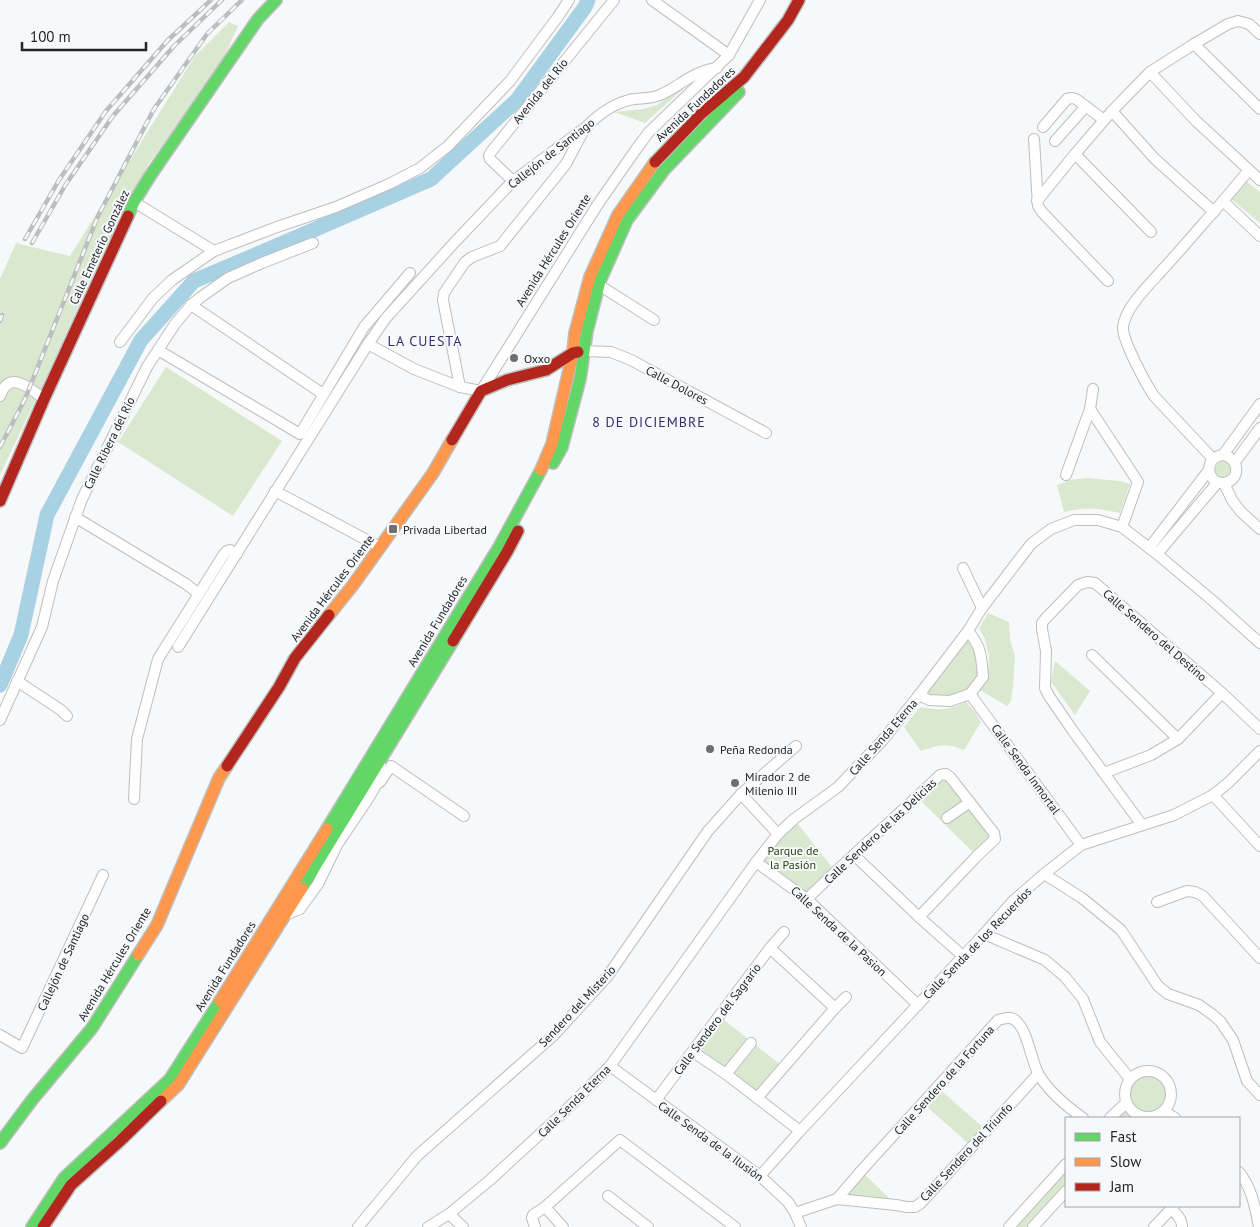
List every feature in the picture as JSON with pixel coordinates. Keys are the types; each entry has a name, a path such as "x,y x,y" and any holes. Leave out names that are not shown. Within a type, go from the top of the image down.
{"main road":[{"name":"Calle Emeterio González","path":"0,501 44,399 134,202 258,19 276,0"},
{"name":"Avenida Fundadores","path":"44,1227 71,1184 120,1141 178,1085 380,762 507,552 562,447 580,379 579,352 574,333 590,277 618,215 654,163 702,113 751,69 788,20 799,0"},
{"name":"Avenida Fundadores","path":"32,1227 64,1178 170,1079 203,1027 376,750 499,546 539,474 552,444 566,388 587,331 598,285 627,220 664,170 756,74 796,22 809,0"},
{"path":"481,391 507,380 546,370 579,352"},
{"path":"546,370 566,388"},
{"name":"Avenida Hércules Oriente","path":"0,1143 32,1100 92,1028 157,925 219,778 279,687 295,658 354,585 433,473 481,391"}],"street":[{"path":"120,342 154,298 172,280 214,251 336,207 420,168 448,146 510,81 558,18 569,0"},
{"name":"Avenida del Río","path":"513,181 490,159 490,152 614,0"},
{"path":"652,0 729,55"},
{"name":"Avenida Hércules Oriente","path":"481,391 598,204 637,148 649,132 729,55 760,0"},
{"path":"1037,201 1104,120 1150,72 1228,24 1238,21 1249,24 1260,34"},
{"path":"1194,44 1260,108"},
{"name":"Callejón de Santiago","path":"276,490 386,318 513,181 586,127 595,118 617,104 628,100 657,96 694,74 706,69 716,68"},
{"path":"1150,72 1196,120 1260,180"},
{"path":"1043,127 1067,99 1072,98 1104,120"},
{"path":"1055,141 1086,106"},
{"path":"1112,111 1155,159 1214,212"},
{"path":"460,387 443,300 444,293 465,262 472,257 500,246 566,164 586,127"},
{"path":"1034,139 1038,206 1108,281"},
{"path":"1075,154 1151,232"},
{"path":"1213,459 1146,385 1122,329 1124,318 1135,301 1249,170"},
{"path":"1223,201 1260,236"},
{"path":"134,202 214,251"},
{"name":"Calle Ribera del Río","path":"0,720 42,627 53,581 82,499 147,367 175,324 191,305 228,278 313,243"},
{"path":"158,350 300,434 364,327 410,273"},
{"path":"598,285 654,320"},
{"path":"191,305 323,394"},
{"path":"368,344 414,369 460,387 481,391"},
{"name":"Calle Dolores","path":"579,352 611,352 631,360 766,433"},
{"path":"0,396 3,388 9,383 17,382 30,388 44,399"},
{"path":"1066,475 1090,409 1092,389"},
{"path":"1224,455 1260,404"},
{"path":"1090,409 1138,482 1122,527"},
{"path":"1235,462 1260,428"},
{"path":"1220,455 1230,457 1235,462 1236,470 1234,477 1231,480 1221,482 1153,551 1186,499 1209,470 1213,459 1220,455"},
{"path":"1209,470 1212,477 1221,482 1241,512 1259,528"},
{"path":"178,647 276,490 380,548"},
{"path":"1186,499 1197,507"},
{"path":"76,517 186,584 199,594"},
{"name":"Calle Senda Eterna","path":"428,1227 449,1214 490,1180 551,1125 610,1066 778,834 794,819 838,787 882,741 968,631 982,608 1031,544 1051,528 1074,520 1098,520 1122,527 1213,601 1260,643"},
{"path":"134,798 137,739 158,658 224,554 230,550 237,554"},
{"path":"963,568 982,608"},
{"name":"Calle Sendero del Destino","path":"1142,825 1073,731 1045,688 1046,652 1042,624 1078,586 1087,582 1095,584 1222,693 1260,729"},
{"path":"919,695 929,700 950,701 970,694 983,676 981,655 976,641 968,631"},
{"path":"1092,655 1178,739"},
{"path":"17,681 62,710 67,716"},
{"path":"1104,772 1151,755 1178,739 1222,693"},
{"name":"Calle Senda Inmortal","path":"970,694 1081,845"},
{"name":"Sendero del Misterio","path":"358,1227 417,1156 554,1035 607,977 708,831 742,794 796,746"},
{"name":"Calle Senda de los Recuerdos","path":"760,1176 1013,901 1044,874 1081,845 1174,815 1213,795 1258,757"},
{"path":"368,799 379,780 380,762"},
{"path":"285,915 300,909 318,884 336,845 391,766 464,816"},
{"name":"Calle Sendero de las Delicias","path":"807,899 940,775 946,774 994,833 996,839 977,856 919,917"},
{"path":"742,794 778,834"},
{"path":"1213,795 1260,846"},
{"path":"947,818 970,802"},
{"path":"854,855 963,956"},
{"name":"Calle Senda de la Pasion","path":"756,862 807,899 918,1005"},
{"path":"1044,874 1082,898 1121,930 1158,986 1168,994 1199,1004 1220,1021 1233,1040 1247,1081 1260,1095"},
{"name":"Callejón de Santiago","path":"0,1035 22,1048 103,875"},
{"path":"1157,902 1187,891 1203,896 1260,958"},
{"name":"Calle Sendero del Sagrario","path":"656,1100 784,932"},
{"path":"984,934 1045,960 1065,977 1083,999 1100,1042 1130,1079"},
{"path":"770,948 835,1008"},
{"path":"757,1098 846,997"},
{"name":"Calle Sendero de la Fortuna","path":"837,1199 998,1020 1007,1017 1016,1020 1024,1033 1038,1074 1069,1109 1081,1117"},
{"path":"726,1074 751,1043"},
{"path":"693,1052 726,1074 800,1131"},
{"name":"Calle Senda de la Ilusión","path":"610,1066 760,1176 788,1202 801,1227"},
{"path":"1137,1117 1126,1103 1124,1089 1130,1079 1138,1072 1146,1070 1162,1075 1168,1081 1171,1089 1169,1105 1164,1111 1154,1117"},
{"name":"Calle Sendero del Triunfo","path":"795,1213 837,1199 915,1207 1038,1074"},
{"path":"1111,1117 1126,1103"},
{"path":"1164,1111 1173,1117"},
{"path":"535,1227 533,1215 545,1208 620,1140 735,1227"},
{"path":"1012,1226 1065,1165"},
{"path":"1240,1173 1252,1192 1260,1227"},
{"path":"1033,1227 1065,1192"},
{"path":"608,1196 648,1227"},
{"path":"545,1208 559,1226"},
{"path":"1154,1227 1173,1208 1182,1222 1182,1227"},
{"path":"449,1214 463,1227"}],"green space":[{"path":"229,22 238,26 221,64 148,165 99,261 0,475 0,279 16,243 70,256 195,56"},
{"path":"690,83 645,123 614,112 643,109 657,105"},
{"path":"1246,181 1260,192 1260,223 1231,199"},
{"path":"166,367 282,441 233,516 118,442"},
{"path":"1223,461 1231,469 1223,477 1215,469"},
{"path":"1087,478 1120,481 1130,484 1120,513 1092,509 1064,512 1057,485 1070,480"},
{"path":"988,613 1009,622 1010,639 1015,657 1011,701 1007,706 980,690 988,676 989,657 985,639 979,629"},
{"path":"968,631 983,677 970,694 950,701 919,695"},
{"path":"1055,661 1090,691 1075,715 1051,682"},
{"path":"966,702 981,722 964,750 942,745 921,751 904,727 920,707 943,709"},
{"path":"943,774 994,833 977,856 917,797"},
{"name":"Parque de la Pasión","path":"794,819 835,871 807,899 756,862"},
{"path":"723,1019 782,1066 756,1094 698,1052"},
{"path":"1146,1071 1158,1074 1166,1081 1170,1090 1170,1099 1167,1107 1160,1114 1151,1117 1111,1117 1126,1103 1125,1091 1128,1082"},
{"path":"937,1087 986,1130 971,1146 923,1103"},
{"path":"1065,1165 1065,1192 1033,1227 1009,1227"},
{"path":"861,1171 896,1205 837,1199"}],"waterway":[{"path":"0,685 21,635 47,515 141,340 194,281 431,179 517,100 585,7 588,0"}],"railway":[{"path":"25,239 59,180 106,111 168,40 211,0"},
{"path":"32,243 66,184 113,116 174,46 222,0"},
{"path":"0,447 25,399 98,216 154,109 207,34 242,0"},
{"path":"0,321 2,315"}],"traffic: fast":[{"path":"128,216 150,176 258,19 276,0"},
{"path":"553,463 562,447 580,379 587,331 600,281 627,220 664,170 739,92"},
{"path":"327,829 499,547 541,470"},
{"path":"302,888 453,641"},
{"path":"0,1143 32,1100 92,1028 138,955"},
{"path":"32,1227 64,1178 170,1079 220,1001"}],"traffic: slow":[{"path":"541,470 552,444 573,353 575,333 590,277 618,215 655,162"},
{"path":"329,615 353,585 433,473 452,440"},
{"path":"138,955 157,925 219,778 227,766"},
{"path":"220,1001 327,829"},
{"path":"161,1101 178,1085 302,888"}],"traffic: jam":[{"path":"655,162 702,113 744,77 788,20 799,0"},
{"path":"0,501 44,399 128,216"},
{"path":"452,440 481,391 507,380 546,370 573,353 578,352"},
{"path":"453,641 518,531"},
{"path":"227,766 279,687 295,658 329,615"},
{"path":"43,1227 71,1185 161,1101"}],"place":[{"name":"Oxxo","path":"514,358"},
{"name":"Privada Libertad","path":"393,529"},
{"name":"Peña Redonda","path":"710,749"},
{"name":"Mirador 2 de Milenio III","path":"735,783"}],"district":[{"name":"LA CUESTA","path":"425,341"},
{"name":"8 DE DICIEMBRE","path":"649,422"}]}
